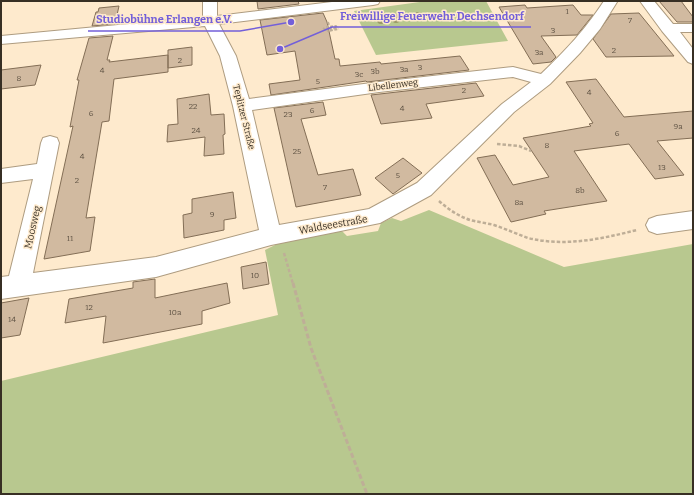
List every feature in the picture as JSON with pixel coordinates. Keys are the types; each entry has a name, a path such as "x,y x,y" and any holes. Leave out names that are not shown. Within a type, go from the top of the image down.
{"street":[{"name":"Teplitzer Straße","path":"210,1 210,21 228,56 275,235"},
{"path":"1,40 210,21 373,1"},
{"path":"646,1 693,60"},
{"name":"Waldseestraße","path":"10,286 156,267 275,235 373,217 420,192 508,108 544,80 575,50 595,26 610,2"},
{"path":"667,28 693,28"},
{"name":"Libellenweg","path":"242,106 379,87 512,72 544,80"},
{"name":"Moosweg","path":"10,286 45,170 50,143"},
{"path":"1,176 45,170"},
{"path":"657,225 693,220"}],"path":[{"path":"326,22 330,25 327,26 328,27 336,26 337,28 328,30 339,29"},
{"path":"470,144 509,144 526,147 531,151"},
{"path":"420,192 438,200 451,212 468,219 492,224 535,240 554,242 576,241 607,237 657,225"},
{"path":"275,235 311,348 367,494"}],"green space":[{"path":"427,1 486,1 508,41 376,55 354,11"},
{"path":"429,210 564,267 693,244 693,494 1,494 1,381 278,315 265,250 291,237 340,229 347,236 378,231 381,223 392,218 401,221"}],"building":[{"path":"257,1 298,1 299,4 258,9"},
{"path":"659,1 681,1 693,17 693,22 677,22"},
{"path":"525,5 527,8 573,5 581,15 593,15 577,35 541,36 556,57 551,62 533,64 499,7"},
{"path":"119,6 115,24 92,26 96,12 98,12 99,8"},
{"path":"323,13 327,22 335,59 339,59 340,66 380,62 381,64 460,56 469,70 366,81 271,95 269,84 300,80 295,51 267,55 260,20"},
{"path":"639,13 674,56 606,57 593,39 611,14"},
{"path":"113,36 107,60 110,60 109,62 168,55 168,72 114,79 109,121 102,122 86,218 95,217 90,251 44,259 73,126 70,127 79,80 77,80 89,38"},
{"path":"192,47 192,65 168,68 168,50"},
{"path":"41,65 35,85 1,89 1,70"},
{"path":"596,79 624,117 693,111 693,138 657,141 684,175 655,179 629,144 574,151 607,201 544,211 546,214 511,222 477,158 495,155 513,185 549,177 523,138 591,126 589,124 593,123 566,82"},
{"path":"476,83 484,96 426,104 432,118 381,124 371,95"},
{"path":"209,94 211,115 224,114 224,154 204,156 205,137 167,142 168,125 178,124 177,99"},
{"path":"323,102 326,115 301,119 318,175 353,169 361,195 296,207 274,108"},
{"path":"403,158 422,173 393,194 375,178"},
{"path":"233,192 236,218 224,220 224,230 184,238 183,215 192,213 192,199"},
{"path":"266,262 269,284 243,289 241,267"},
{"path":"155,279 155,298 227,283 230,303 202,311 202,324 103,343 106,316 65,323 69,299 133,288 133,282"},
{"path":"29,298 20,335 1,338 1,303"}],"place":[{"name":"Studiobühne Erlangen e.V.","path":"291,22"},
{"name":"Freiwillige Feuerwehr Dechsendorf","path":"280,49"}]}
